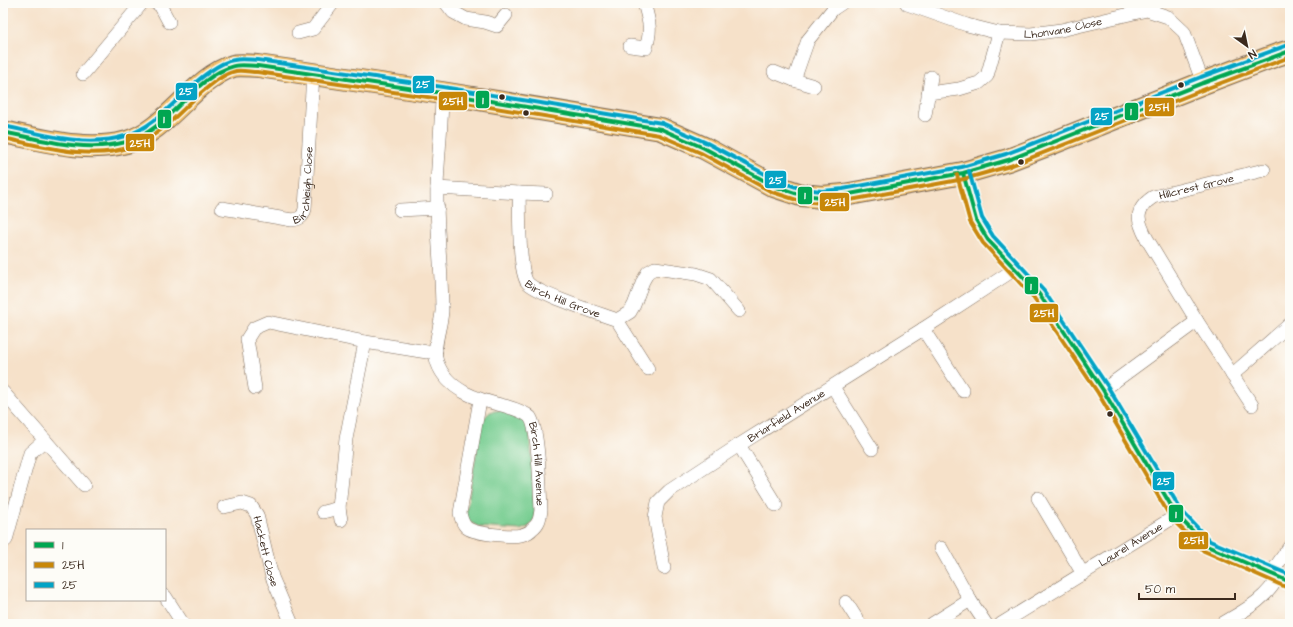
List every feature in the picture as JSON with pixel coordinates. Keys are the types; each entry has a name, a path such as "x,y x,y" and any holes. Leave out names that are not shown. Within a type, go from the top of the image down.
{"highway":[{"path":"3,132 51,142 92,147 127,142 149,131 216,74 234,66 258,66 442,93 661,129 704,148 774,186 801,195 822,197 844,195 963,173 1008,160 1203,83 1277,55 1290,52"}],"street":[{"path":"83,74 142,3"},
{"path":"155,3 160,5 169,22"},
{"path":"298,33 313,29 333,3"},
{"path":"446,3 453,12 466,19 485,22 497,26 506,15"},
{"path":"630,46 646,48 649,38 650,21 644,3"},
{"path":"794,80 808,40 833,9 842,3"},
{"name":"Lhonvane Close","path":"907,4 967,25 999,33 1031,34 1061,30 1146,6 1168,17 1184,32 1203,83"},
{"path":"928,93 959,89 979,83 987,76 999,33"},
{"path":"774,72 814,86"},
{"name":"Birchleigh Close","path":"221,208 292,220 303,216 305,209 313,74"},
{"path":"925,114 930,77"},
{"name":"Birch Hill Avenue","path":"442,93 437,188 442,312 436,350 437,361 442,373 451,383 463,392 480,400 516,409 530,417 536,433 541,510 540,519 536,526 532,530 520,535 487,534 472,531 466,527 462,521 460,512 480,400"},
{"name":"Hillcrest Grove","path":"1252,405 1146,239 1140,226 1139,219 1140,211 1145,202 1154,197 1264,170"},
{"path":"963,173 976,220 988,240 1039,294 1103,390 1176,514 1207,546 1279,578"},
{"path":"437,188 519,194 546,194"},
{"name":"Birch Hill Grove","path":"519,194 522,267 527,282 540,291 617,320"},
{"path":"400,210 438,208"},
{"path":"648,369 617,320 630,312 648,272 655,268 696,274 711,278 739,311"},
{"name":"Briarfield Avenue","path":"664,568 655,517 658,502 670,491 739,445 924,329 1015,269"},
{"path":"1103,390 1197,321"},
{"path":"255,388 247,339 254,328 268,322 365,342 427,352 436,350"},
{"path":"1232,375 1290,324"},
{"path":"924,329 963,392"},
{"path":"323,512 340,514 346,439 365,342"},
{"name":"Briarfield Avenue","path":"833,387 872,449"},
{"path":"3,392 84,485"},
{"path":"3,542 6,540 30,453 45,440"},
{"name":"Briarfield Avenue","path":"739,445 776,505"},
{"path":"1038,498 1083,574"},
{"name":"Hackett Close","path":"224,507 242,503 251,506 257,515 272,577 292,624"},
{"name":"Laurel Avenue","path":"1000,624 1171,519 1176,514"},
{"path":"1222,624 1251,607 1266,595 1279,578 1290,546"},
{"path":"941,548 970,600 986,624"},
{"path":"166,598 183,624"},
{"path":"932,624 970,600"},
{"path":"846,602 860,624"}],"green space":[{"path":"501,410 523,419 530,432 535,518 530,526 520,530 479,527 468,521 466,513 482,420 490,412"}],"transit line":[{"name":"25","path":"4,126 49,136 80,140 95,141 125,136 149,124 199,80 218,66 237,59 258,60 443,87 662,123 707,143 776,180 802,189 822,191 843,189 962,167 1006,154 1201,77 1288,45"},
{"name":"1","path":"3,132 49,142 80,146 111,145 126,142 141,136 155,127 205,81 219,72 237,65 258,66 442,93 661,129 704,148 774,186 801,195 822,197 844,195 963,173 1008,160 1203,83 1290,51"},
{"name":"25H","path":"3,138 66,151 99,153 115,151 141,143 151,137 169,123 202,92 227,74 236,71 257,72 441,99 659,135 701,153 772,192 800,201 822,203 845,201 964,179 1010,166 1290,57"},
{"name":"25","path":"969,171 982,218 993,236 1044,291 1108,387 1181,510 1210,541 1290,575"},
{"name":"1","path":"963,173 976,220 988,240 1039,294 1103,390 1176,514 1207,546 1290,582"},
{"name":"25H","path":"957,175 970,222 983,243 1034,298 1098,393 1171,518 1204,551 1288,588"}]}
